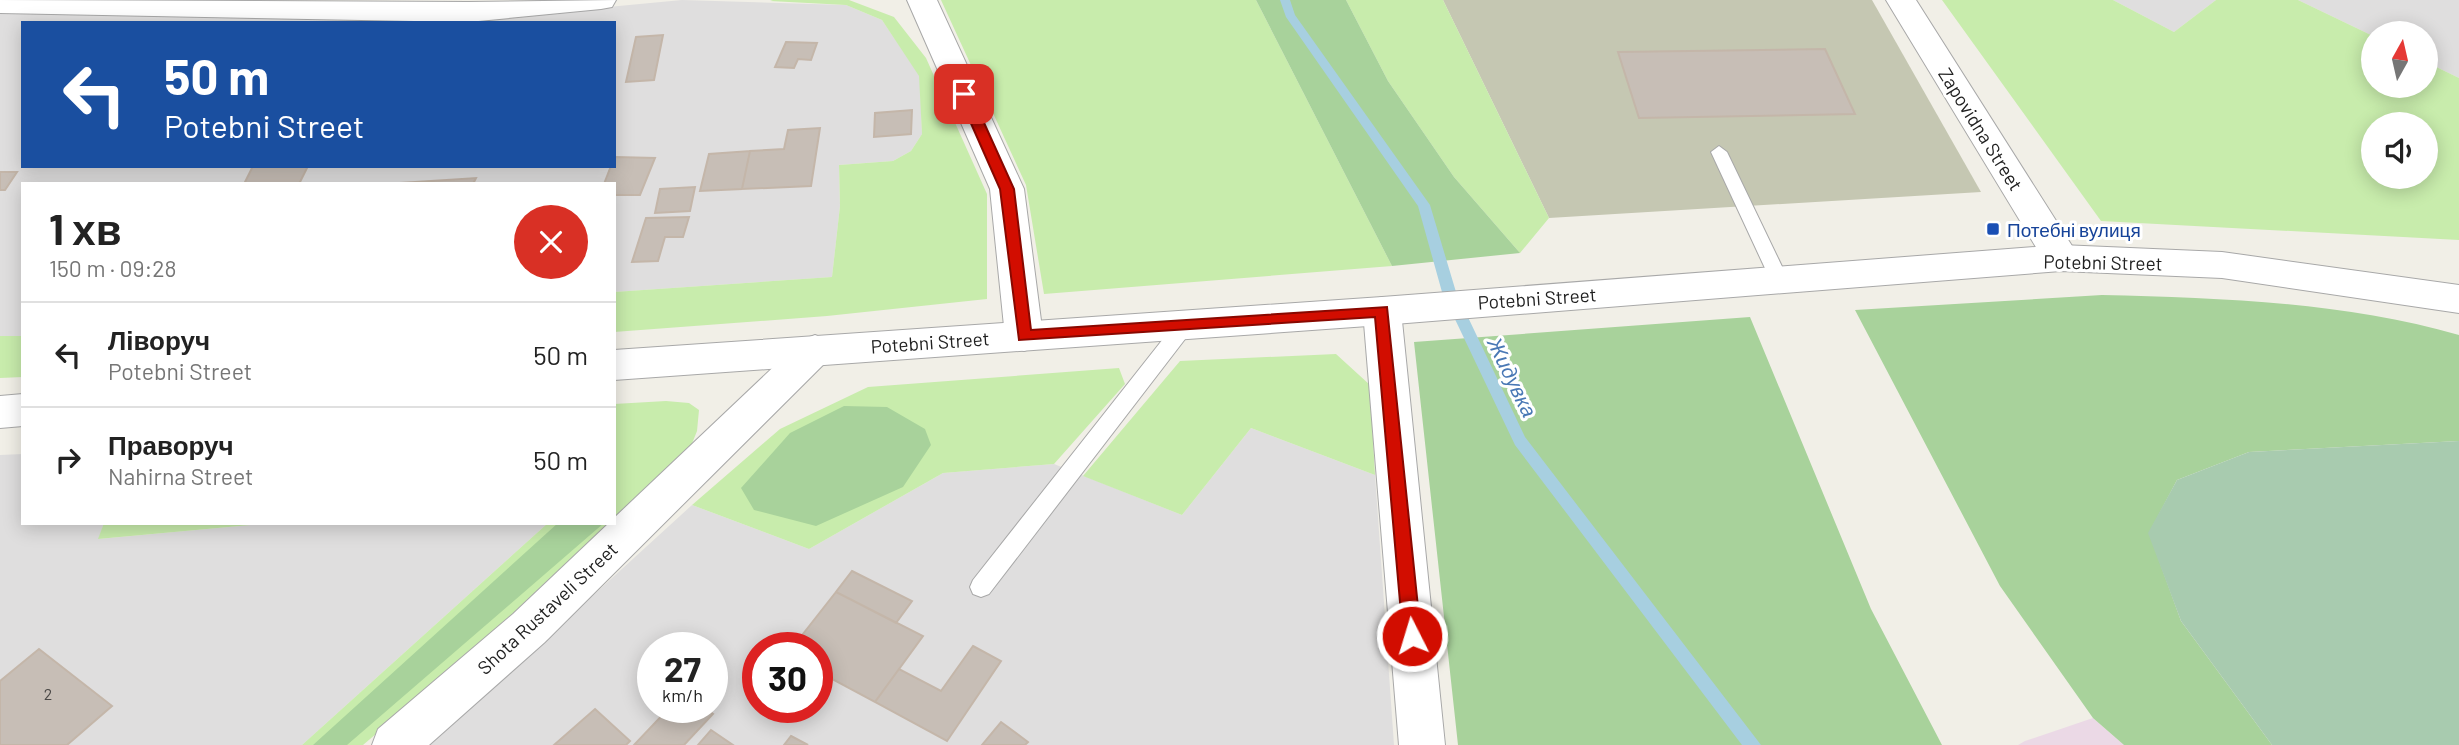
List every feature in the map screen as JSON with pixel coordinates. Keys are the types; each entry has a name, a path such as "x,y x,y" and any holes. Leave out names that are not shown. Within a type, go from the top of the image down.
{"street":[{"path":"0,4 468,12 601,0"},
{"path":"922,0 1007,189 1024,336"},
{"name":"Zapovidna Street","path":"1901,0 2061,258"},
{"name":"Potebni Street","path":"616,365 1185,325 2061,258 2222,265 2459,299"},
{"path":"1400,309 1422,745"},
{"name":"Shota Rustaveli Street","path":"395,745 530,628 816,350"},
{"path":"0,412 21,410"}],"lane":[{"path":"1718,152 1779,279"},
{"path":"981,587 1185,325"}],"shaded area":[{"path":"682,0 846,5 882,20 920,76 922,134 911,151 893,161 839,165 840,206 832,277 616,292 616,182 21,182 21,336 0,336 0,12 462,21"},
{"path":"1443,0 1872,0 1981,192 1549,218"},
{"path":"2113,0 2216,0 2174,32"},
{"path":"2298,0 2459,0 2459,78 2438,68 2438,21 2361,21 2361,30"},
{"path":"1251,428 1375,475 1394,745 429,745 692,505 809,549 943,473 1054,464 1182,515"},
{"path":"21,454 21,525 103,525 99,539 250,525 546,525 302,745 0,745 0,455"},
{"path":"2093,718 2124,745 2018,745 2025,741"}],"green space":[{"path":"849,0 894,17 926,58 987,194 987,299 827,316 616,332 616,292 832,277 840,206 839,165 893,161 911,151 922,134 919,76 882,20 846,5 770,1"},
{"path":"941,0 1256,0 1392,266 1044,294 1026,185"},
{"path":"1256,0 1346,0 1388,81 1454,177 1520,253 1392,266"},
{"path":"1346,0 1443,0 1549,218 1520,253 1454,177 1388,81"},
{"path":"1942,0 2113,0 2174,32 2216,0 2298,0 2361,30 2361,98 2438,98 2438,68 2459,78 2459,240 2101,221"},
{"path":"2102,295 2237,300 2327,309 2371,315 2459,335 2459,441 2249,452 2177,480 2149,533 2181,621 2272,745 2124,745 2093,718 2000,586 1855,310"},
{"path":"1750,317 1871,609 1942,745 1458,745 1414,342"},
{"path":"0,336 21,336 21,377 0,378"},
{"path":"1336,354 1370,385 1375,475 1251,428 1182,515 1083,476 1180,361"},
{"path":"1119,368 1125,384 1054,464 943,473 809,549 692,505 780,429 868,387"},
{"path":"666,401 689,403 699,410 697,431 685,461 616,523 616,404"},
{"path":"844,406 887,407 925,429 931,445 903,487 816,526 754,510 741,488 790,433"},
{"path":"2459,441 2459,745 2272,745 2181,621 2148,533 2177,480 2249,452"},
{"path":"103,525 250,525 98,539"},
{"path":"546,525 614,525 505,624 363,745 302,745"},
{"path":"556,525 602,525 347,745 313,745"}],"building":[{"path":"663,35 654,80 626,82 636,37"},
{"path":"786,42 817,43 811,60 798,59 794,68 775,67"},
{"path":"1825,49 1855,114 1639,118 1618,52"},
{"path":"912,110 911,134 874,137 875,113"},
{"path":"820,128 811,186 742,189 750,151 784,149 788,130"},
{"path":"750,151 742,189 700,191 709,154"},
{"path":"616,157 655,158 640,195 616,195 616,182 605,182 610,168 616,168"},
{"path":"252,168 307,168 300,182 245,182"},
{"path":"0,172 17,172 5,190 0,190"},
{"path":"476,178 474,182 415,182"},
{"path":"695,187 690,211 655,213 660,189"},
{"path":"689,217 683,237 665,237 658,261 632,262 646,218"},
{"path":"852,571 912,601 896,623 836,592"},
{"path":"836,592 923,636 875,702 833,680 833,632 805,632"},
{"path":"973,646 1001,661 947,741 875,702 899,669 941,691"},
{"path":"39,649 112,706 67,745 0,745 0,681"},
{"path":"595,709 630,741 626,745 554,745"},
{"path":"1001,722 1028,742 1025,745 982,745"},
{"path":"655,723 705,723 684,745 634,745"},
{"path":"711,730 733,745 698,745"},
{"path":"791,736 808,745 784,745"}],"waterway":[{"name":"Жидувка","path":"1285,0 1290,15 1424,205 1449,292 1520,441 1752,745"}],"place":[{"name":"Потебні вулиця","path":"1993,229"}],"route":[{"path":"964,94 1007,189 1024,336 1382,311 1412,636"}]}
